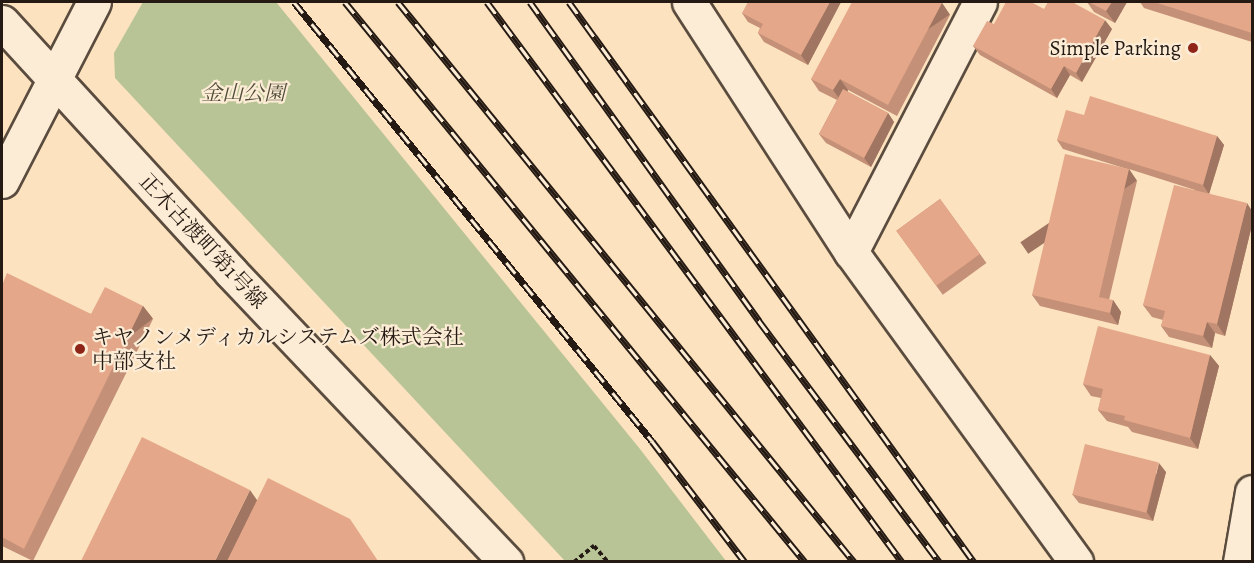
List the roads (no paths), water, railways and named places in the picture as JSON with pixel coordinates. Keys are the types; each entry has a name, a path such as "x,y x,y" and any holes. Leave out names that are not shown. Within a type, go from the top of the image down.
{"street":[{"path":"2,181 94,2"},
{"path":"689,2 851,252 1076,561"},
{"path":"851,252 980,2"},
{"name":"正木古渡町第1号線","path":"2,22 52,80 506,561"},
{"path":"1240,561 1252,492"}],"railway":[{"path":"294,2 652,441 745,562"},
{"path":"345,2 805,562"},
{"path":"398,2 854,562"},
{"path":"487,2 902,562"},
{"path":"530,2 759,321 939,562"},
{"path":"569,2 974,562"}],"place":[{"name":"Simple Parking","path":"1193,48"},
{"name":"キヤノンメディカルシステムズ株式会社 中部支社","path":"80,349"}],"park label":[{"name":"金山公園","path":"243,93"}]}
